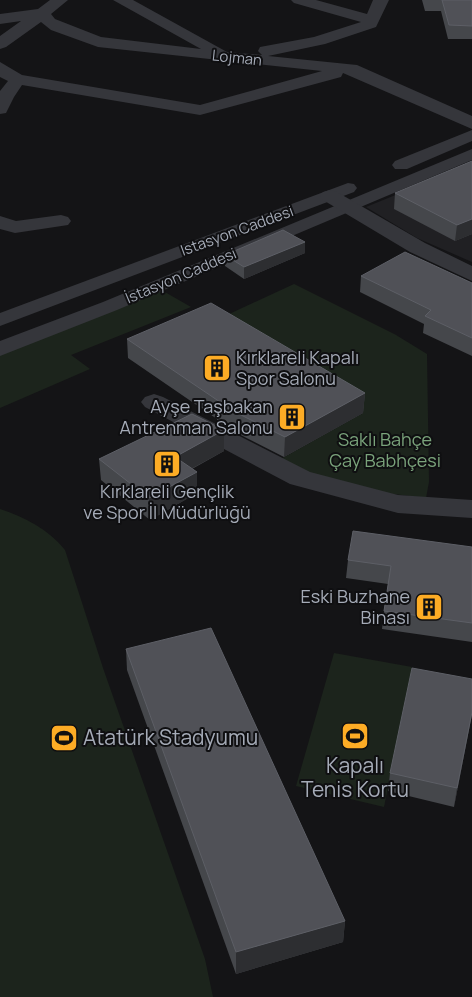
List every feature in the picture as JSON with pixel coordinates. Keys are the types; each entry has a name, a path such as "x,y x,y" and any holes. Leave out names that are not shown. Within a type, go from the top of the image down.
{"street":[{"path":"0,44 60,0"},
{"path":"121,0 198,38 227,56 303,44 341,35 370,24 381,0"},
{"path":"299,0 372,20"},
{"path":"0,19 43,13"},
{"name":"Lojman","path":"43,13 49,22 57,27 98,42 351,69 441,107 472,123"},
{"path":"0,67 3,72 18,79 200,110 351,69"},
{"path":"0,109 5,96 18,79"},
{"name":"Istasyon Caddesi","path":"0,320 330,196 472,135"},
{"name":"İstasyon Caddesi","path":"0,349 110,306 472,154"},
{"path":"330,196 422,251 472,274"},
{"path":"5,227 61,221"},
{"path":"154,402 300,478 398,504 472,509"}],"shaded area":[{"path":"472,164 472,262 417,238 366,207"}],"green space":[{"name":"Saklı Bahçe Çay Babhçesi","path":"294,284 396,335 427,354 429,482 426,498 377,492 319,478 279,460 363,413 212,322"},
{"path":"156,287 191,307 71,355 90,369 0,408 0,348"},
{"name":"Atatürk Stadyumu","path":"0,509 44,530 65,550 103,668 205,959 213,997 0,997"},
{"name":"Kapalı Tenis Kortu","path":"334,653 412,667 384,807 296,786"}],"building":[{"path":"442,0 472,0 472,26 449,25"},
{"path":"472,161 472,219 457,225 395,193"},
{"path":"283,230 305,242 244,267 225,255"},
{"path":"405,252 472,283 472,338 425,316 431,310 361,276"},
{"path":"211,303 365,393 285,437 217,403 220,402 127,339"},
{"path":"192,414 224,430 175,457 197,472 149,498 99,459"},
{"name":"Eski Buzhane Binası","path":"353,531 472,547 472,623 384,611 391,566 348,560"},
{"path":"211,628 345,921 236,952 126,649"},
{"path":"412,668 472,679 472,712 457,788 390,773"}],"place":[{"name":"Kırklareli Kapalı Spor Salonu","path":"217,368"},
{"name":"Ayşe Taşbakan Antrenman Salonu","path":"292,417"},
{"name":"Kırklareli Gençlik ve Spor İl Müdürlüğü","path":"167,464"},
{"name":"Eski Buzhane Binası","path":"429,607"},
{"name":"Kapalı Tenis Kortu","path":"355,736"},
{"name":"Atatürk Stadyumu","path":"64,738"}]}
